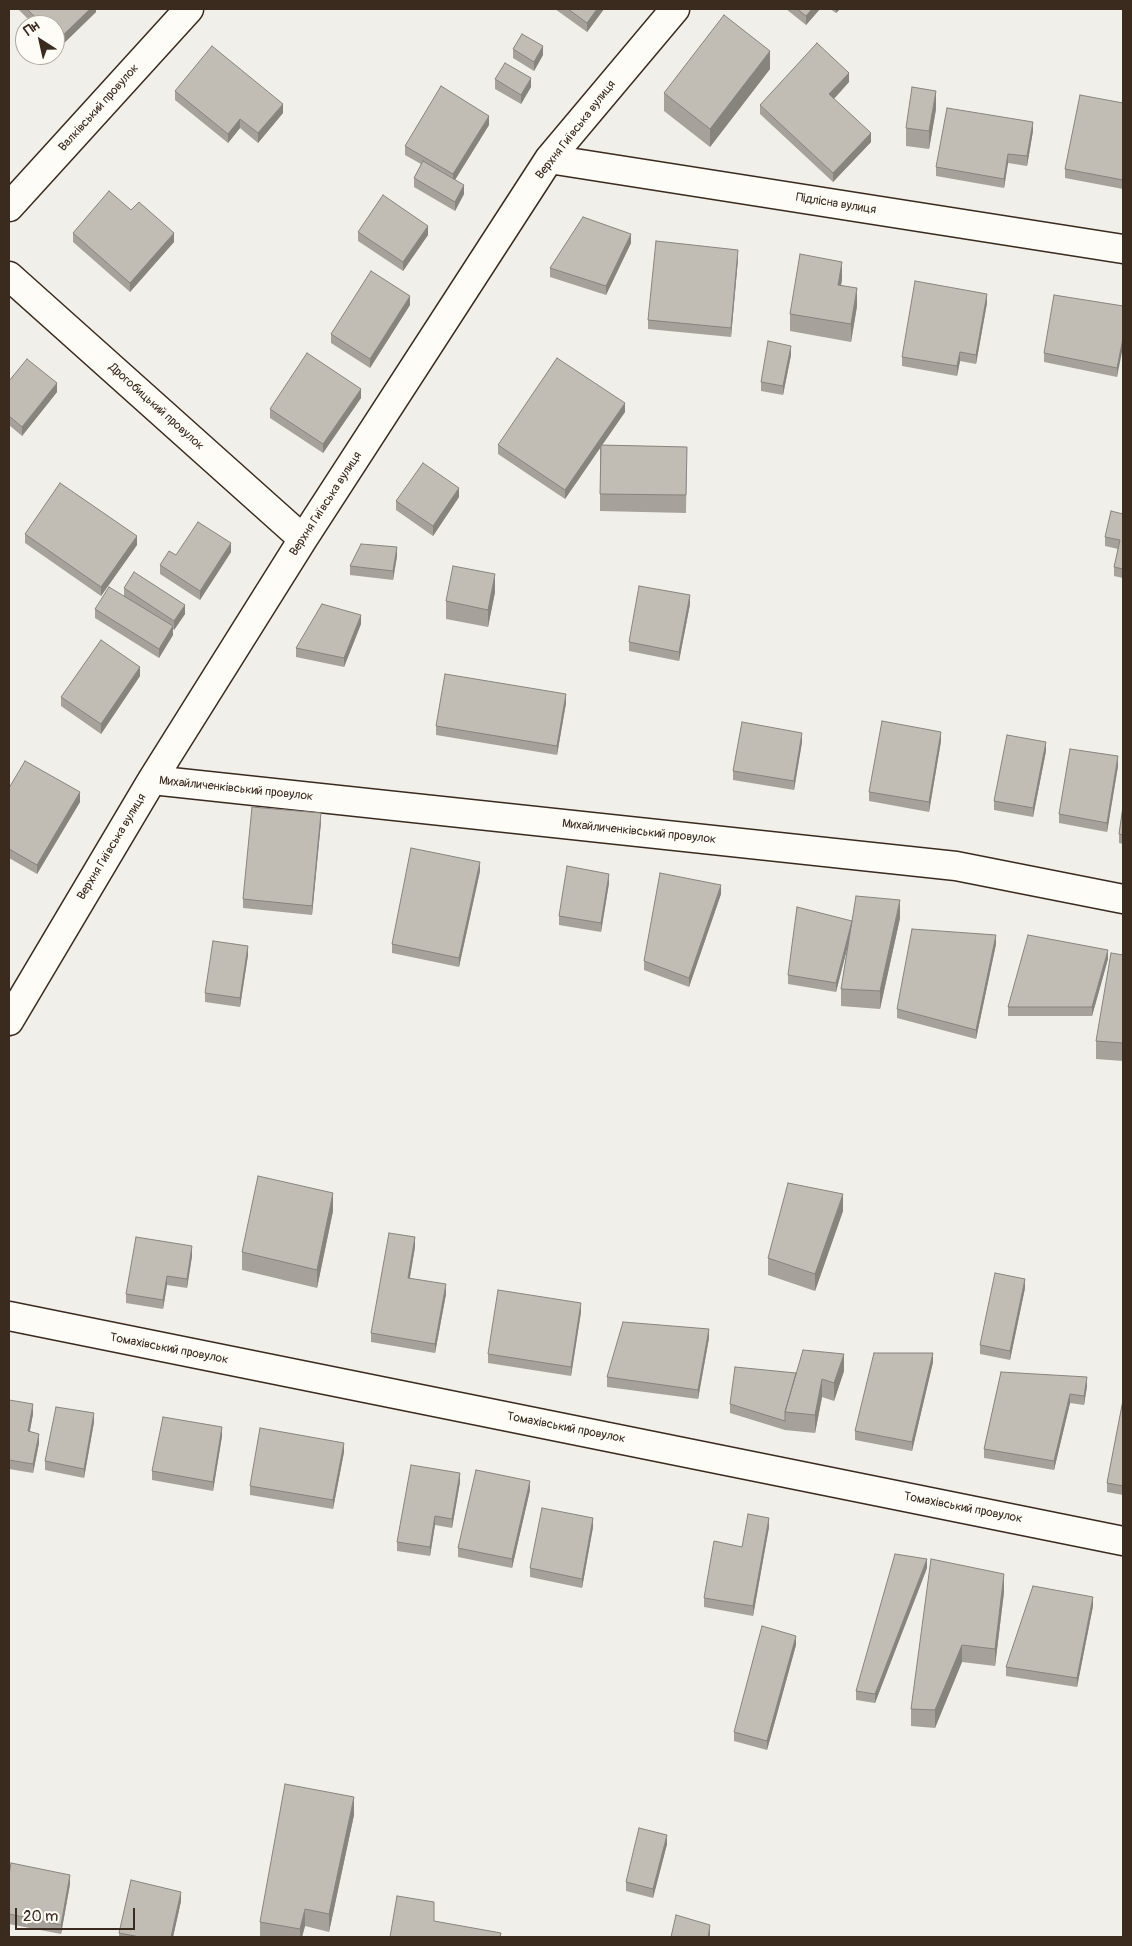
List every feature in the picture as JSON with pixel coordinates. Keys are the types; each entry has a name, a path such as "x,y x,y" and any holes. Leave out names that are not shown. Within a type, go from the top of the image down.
{"street":[{"name":"Валківський провулок","path":"9,207 189,9"},
{"name":"Верхня Гиївська вулиця","path":"9,1020 152,780 303,539 549,159 675,9"},
{"name":"Підлісна вулиця","path":"549,159 1123,249"},
{"name":"Дрогобицький провулок","path":"9,276 303,539"},
{"name":"Михайличенківський провулок","path":"152,780 956,866 1123,899"},
{"name":"Томахівський провулок","path":"9,1316 1123,1541"}],"building":[{"path":"27,9 90,9 65,33 65,15 33,15"},
{"path":"568,9 597,9 587,23"},
{"path":"797,9 812,9 806,16"},
{"path":"724,15 770,51 710,129 664,93"},
{"path":"522,34 543,46 534,62 513,49"},
{"path":"817,43 849,73 829,94 871,133 833,173 760,105"},
{"path":"212,46 283,104 258,133 240,119 228,134 175,91"},
{"path":"505,63 531,78 521,95 495,79"},
{"path":"441,86 489,116 453,174 405,146"},
{"path":"912,87 936,91 929,131 906,128"},
{"path":"1080,95 1123,103 1123,180 1065,169"},
{"path":"947,108 1033,122 1027,156 1008,154 1004,179 936,167"},
{"path":"423,161 464,185 455,202 414,178"},
{"path":"109,191 131,210 139,202 174,233 130,283 73,233"},
{"path":"383,195 428,226 403,262 358,232"},
{"path":"583,217 631,234 606,286 550,268"},
{"path":"656,241 738,250 731,328 648,320"},
{"path":"800,254 842,262 838,285 857,288 851,324 790,314"},
{"path":"371,271 410,296 370,359 331,334"},
{"path":"915,281 987,294 976,355 960,352 957,366 902,357"},
{"path":"1054,295 1123,306 1123,338 1117,368 1044,353"},
{"path":"768,341 791,346 783,386 761,382"},
{"path":"307,353 361,389 323,444 270,409"},
{"path":"557,358 625,403 565,490 498,445"},
{"path":"27,359 57,383 22,427 9,416 9,381"},
{"path":"601,445 687,447 686,495 600,494"},
{"path":"423,463 459,488 433,526 396,501"},
{"path":"60,483 137,536 101,587 25,534"},
{"path":"1111,511 1123,514 1123,569 1114,567 1120,540 1105,537"},
{"path":"198,522 231,543 200,591 160,565 169,551 176,555"},
{"path":"361,544 397,547 393,571 350,566"},
{"path":"453,566 495,574 488,610 446,601"},
{"path":"134,572 185,605 174,621 124,588"},
{"path":"639,586 690,595 679,652 629,642"},
{"path":"109,587 173,626 159,649 95,609"},
{"path":"322,604 361,615 344,658 296,648"},
{"path":"101,640 140,667 101,724 61,697"},
{"path":"445,674 566,694 557,746 436,726"},
{"path":"882,721 941,732 929,802 869,792"},
{"path":"742,722 802,733 794,781 733,771"},
{"path":"1007,735 1046,742 1033,808 994,801"},
{"path":"1070,749 1118,756 1107,823 1059,814"},
{"path":"25,761 80,792 37,865 9,849 9,788"},
{"path":"1123,806 1123,835 1119,834"},
{"path":"252,807 321,813 312,906 243,899"},
{"path":"411,848 480,862 459,958 392,944"},
{"path":"567,866 609,874 601,923 559,916"},
{"path":"660,873 721,885 689,978 644,961"},
{"path":"856,896 900,900 880,991 841,989"},
{"path":"797,907 852,921 836,983 788,975"},
{"path":"912,929 996,935 976,1030 897,1009"},
{"path":"1028,935 1108,950 1092,1007 1008,1007"},
{"path":"213,941 248,946 240,998 205,993"},
{"path":"1111,953 1123,955 1123,1043 1096,1041"},
{"path":"258,1176 333,1193 317,1270 242,1252"},
{"path":"788,1183 843,1194 815,1274 768,1258"},
{"path":"389,1233 415,1237 408,1278 446,1284 435,1344 371,1333"},
{"path":"136,1237 192,1246 187,1279 167,1276 163,1300 126,1294"},
{"path":"995,1273 1025,1279 1010,1351 980,1345"},
{"path":"498,1290 581,1303 571,1367 488,1354"},
{"path":"623,1322 709,1329 698,1390 607,1377"},
{"path":"803,1350 844,1354 834,1383 822,1379 815,1415 785,1412"},
{"path":"874,1353 933,1353 912,1442 855,1431"},
{"path":"735,1367 796,1373 785,1412 785,1421 730,1404"},
{"path":"1001,1372 1087,1377 1084,1396 1070,1394 1054,1461 984,1449"},
{"path":"9,1400 33,1404 28,1431 39,1434 33,1464 9,1460"},
{"path":"1123,1400 1123,1486 1107,1483"},
{"path":"56,1407 94,1413 84,1469 45,1461"},
{"path":"163,1417 222,1427 213,1482 152,1471"},
{"path":"260,1428 344,1443 333,1500 250,1486"},
{"path":"411,1465 460,1473 452,1519 435,1516 430,1547 397,1542"},
{"path":"476,1470 530,1481 512,1559 458,1548"},
{"path":"542,1508 593,1518 582,1579 530,1568"},
{"path":"748,1514 769,1518 753,1606 704,1598 714,1541 742,1547"},
{"path":"895,1554 927,1559 875,1694 856,1691"},
{"path":"931,1559 1004,1574 995,1649 962,1645 935,1710 911,1709"},
{"path":"1033,1586 1093,1597 1077,1678 1006,1667"},
{"path":"762,1626 796,1636 767,1741 734,1732"},
{"path":"285,1784 354,1797 329,1914 305,1909 300,1929 260,1922"},
{"path":"639,1828 667,1835 653,1889 626,1882"},
{"path":"11,1863 70,1875 61,1925 9,1914 9,1875"},
{"path":"131,1880 181,1892 171,1937 140,1937 119,1933"},
{"path":"397,1896 434,1902 434,1921 501,1933 500,1937 390,1937"},
{"path":"676,1915 710,1925 708,1937 671,1937"}]}
